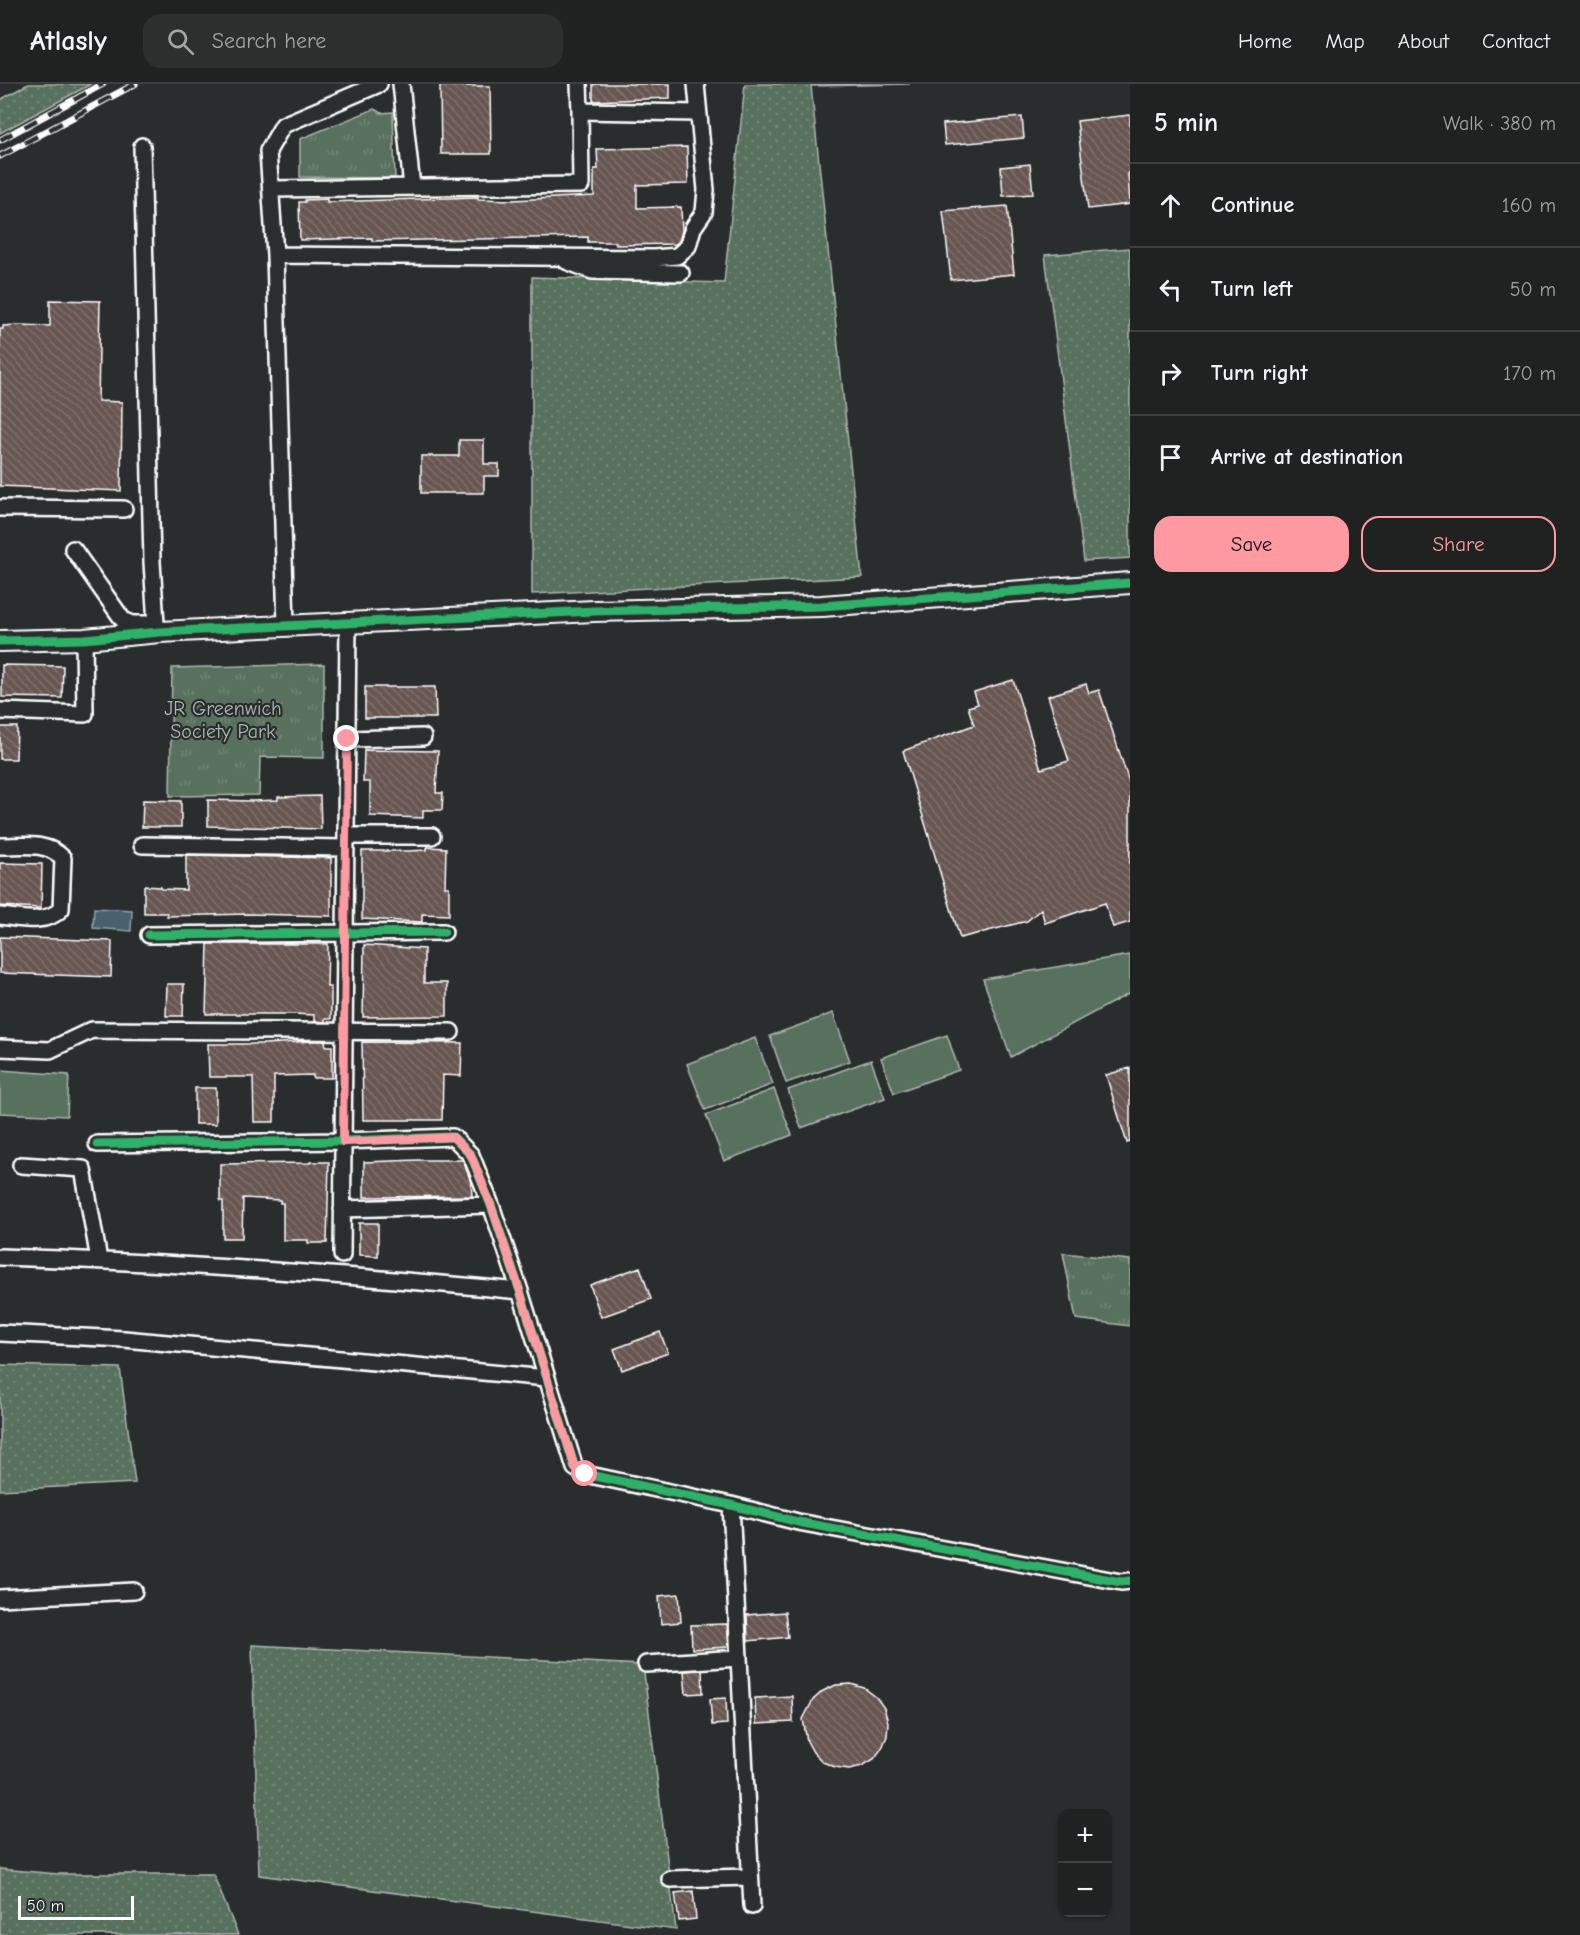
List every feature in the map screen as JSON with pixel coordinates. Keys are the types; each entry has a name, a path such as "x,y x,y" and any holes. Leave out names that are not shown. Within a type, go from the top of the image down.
{"street":[{"path":"286,621 275,255 268,151 283,125 379,84"},
{"path":"401,84 412,188"},
{"path":"271,189 581,185 579,84"},
{"path":"275,255 557,258 677,256 688,246 693,228 704,212 706,190 696,84"},
{"path":"580,111 698,112"},
{"path":"142,146 152,562 156,624"},
{"path":"557,258 592,271 681,273"},
{"path":"0,508 124,509"},
{"path":"73,549 123,620 132,624 286,621 348,623 594,611 822,606 1130,583"},
{"path":"0,640 84,639 286,621"},
{"path":"342,1255 348,623"},
{"path":"0,711 85,714 84,639"},
{"path":"347,739 423,736"},
{"path":"142,845 346,842 432,836"},
{"path":"0,846 42,846 54,850 63,858 61,909 56,915 44,920 0,916"},
{"path":"149,935 444,932"},
{"path":"0,1048 50,1050 92,1030 451,1032"},
{"path":"97,1144 343,1142 453,1137 471,1155 491,1205 575,1468 585,1474 810,1524 1121,1582 1130,1581"},
{"path":"21,1165 83,1169 99,1260"},
{"path":"342,1209 491,1205"},
{"path":"0,1257 99,1260 326,1274 520,1291"},
{"path":"0,1333 124,1339 547,1378"},
{"path":"731,1505 752,1906"},
{"path":"0,1598 134,1591"},
{"path":"646,1664 739,1658"},
{"path":"670,1879 750,1877"}],"green space":[{"path":"28,84 91,84 0,133 0,100"},
{"path":"745,84 910,84 811,86 862,577 532,594 532,277 724,283"},
{"path":"374,109 381,113 393,112 395,178 300,177 300,139"},
{"path":"1130,248 1130,558 1084,561 1045,255"},
{"name":"JR Greenwich Society Park","path":"324,664 324,758 260,757 259,795 170,796 172,668"},
{"path":"1130,955 1130,993 1011,1057 983,979"},
{"path":"833,1013 850,1061 786,1083 770,1036"},
{"path":"947,1035 959,1070 894,1093 881,1058"},
{"path":"755,1038 773,1084 705,1110 687,1064"},
{"path":"871,1060 885,1098 801,1128 788,1090"},
{"path":"0,1070 69,1075 67,1116 0,1113"},
{"path":"774,1089 792,1135 724,1161 706,1115"},
{"path":"1063,1253 1130,1260 1130,1326 1076,1319"},
{"path":"0,1365 120,1368 135,1483 0,1490"},
{"path":"252,1645 643,1665 676,1930 259,1875"},
{"path":"0,1869 58,1874 213,1874 238,1935 0,1935"}],"water":[{"path":"94,908 132,910 131,931 93,928"}],"building":[{"path":"593,84 670,84 670,98 593,101"},
{"path":"440,86 490,86 491,154 441,154"},
{"path":"1130,115 1130,173 1128,173 1130,204 1088,209 1077,121"},
{"path":"1022,117 1024,138 945,145 943,124"},
{"path":"687,147 688,184 637,185 637,208 681,207 682,231 676,244 616,245 616,242 588,242 588,237 300,240 299,202 305,202 305,200 327,199 327,202 478,197 478,199 512,200 594,196 594,169 598,169 597,149"},
{"path":"1030,164 1033,194 1003,196 1001,167"},
{"path":"1007,206 1014,274 951,280 943,211"},
{"path":"50,300 100,301 98,401 122,402 121,491 0,486 0,329 3,329 3,326 18,325 50,326"},
{"path":"459,440 484,440 484,464 499,464 499,476 484,476 484,493 421,493 421,456 459,456"},
{"path":"2,665 63,666 62,698 2,697"},
{"path":"1013,680 1041,769 1069,761 1048,696 1086,684 1089,693 1099,690 1130,785 1130,922 1113,927 1105,903 1045,923 1041,909 1027,921 960,938 903,751 974,725 968,707 978,704 974,692"},
{"path":"365,687 435,687 436,718 365,718"},
{"path":"0,727 17,727 16,759 0,759"},
{"path":"364,750 438,751 436,793 443,793 442,810 423,810 423,818 370,816 370,782 363,782"},
{"path":"320,796 321,829 208,826 208,800 253,801 278,800 278,797"},
{"path":"143,800 181,801 181,827 142,827"},
{"path":"427,847 446,848 445,887 449,887 449,915 422,914 422,922 362,919 362,851 427,850"},
{"path":"186,855 331,858 331,916 247,914 167,916 167,913 144,913 144,886 186,890"},
{"path":"0,863 42,864 41,908 0,906"},
{"path":"0,937 112,941 111,977 0,973"},
{"path":"208,944 328,944 327,987 331,987 331,1019 325,1019 325,1022 314,1021 314,1015 292,1014 206,1014"},
{"path":"364,945 424,949 424,983 447,983 447,1016 363,1017"},
{"path":"167,984 184,984 183,1016 166,1016"},
{"path":"325,1041 326,1046 332,1046 332,1078 313,1078 313,1075 274,1076 274,1122 254,1122 253,1077 209,1077 208,1044"},
{"path":"362,1042 462,1043 461,1076 443,1075 442,1120 363,1120"},
{"path":"1130,1068 1130,1142 1127,1143 1106,1075"},
{"path":"195,1088 216,1088 216,1124 195,1124"},
{"path":"463,1160 471,1182 472,1196 364,1197 364,1162"},
{"path":"329,1162 327,1243 283,1240 283,1203 280,1203 280,1200 243,1198 242,1238 223,1238 220,1164"},
{"path":"359,1223 378,1223 378,1256 359,1255"},
{"path":"640,1267 651,1299 601,1317 590,1285"},
{"path":"660,1332 668,1353 622,1370 614,1349"},
{"path":"679,1594 681,1622 661,1624 659,1596"},
{"path":"785,1612 788,1637 748,1641 747,1615"},
{"path":"727,1624 729,1647 692,1649 691,1625"},
{"path":"702,1670 703,1693 686,1694 684,1671"},
{"path":"851,1684 864,1688 876,1697 884,1708 888,1722 887,1736 874,1759 862,1766 849,1769 823,1762 813,1752 807,1741 803,1719 813,1700 823,1691 836,1685"},
{"path":"792,1696 793,1722 756,1724 755,1698"},
{"path":"726,1698 727,1724 712,1725 710,1699"},
{"path":"693,1891 696,1919 679,1921 675,1893"}],"railway":[{"path":"0,140 103,84"},
{"path":"0,156 135,84"}],"cycle path":[{"path":"0,641 84,639 160,632 594,611 822,606 1130,583"},
{"path":"149,935 444,932"},
{"path":"97,1144 343,1141 453,1137 471,1155 491,1205 575,1468 585,1474 731,1505 798,1522 1121,1582 1130,1581"}],"route":[{"path":"347,739 343,1142 453,1137 471,1155 491,1205 520,1291 575,1468 585,1474"}]}
